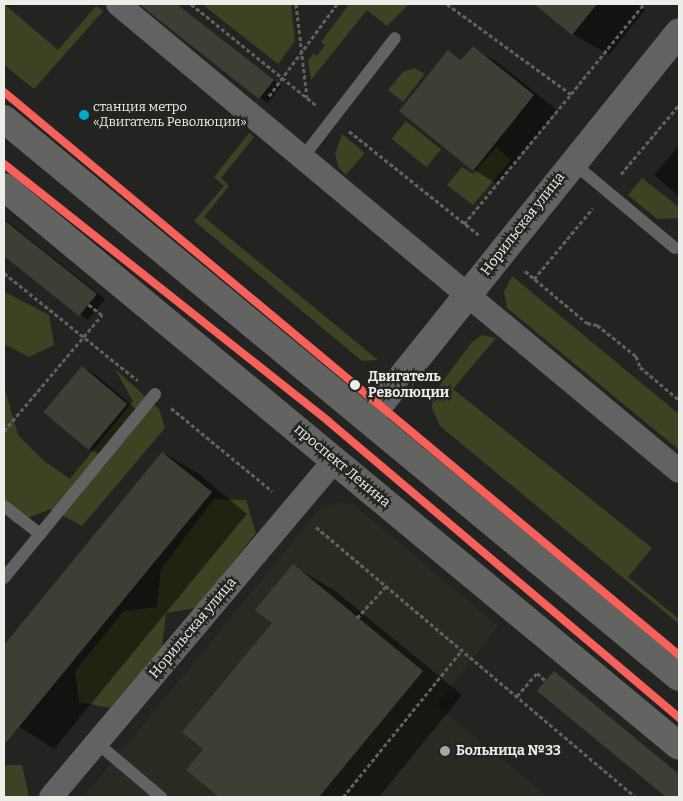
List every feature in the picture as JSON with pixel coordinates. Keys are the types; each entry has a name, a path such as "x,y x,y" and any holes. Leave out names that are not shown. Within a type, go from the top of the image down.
{"main road":[{"path":"4,118 679,677"},
{"name":"проспект Ленина","path":"4,187 679,746"}],"street":[{"path":"118,4 303,157 467,297 679,471"},
{"name":"Норильская улица","path":"368,419 467,297 500,252 572,162 679,32"},
{"name":"Норильская улица","path":"51,797 336,460"}],"lane":[{"path":"303,157 395,38"},
{"path":"572,162 675,248"},
{"path":"4,578 155,394"},
{"path":"4,506 40,534"},
{"path":"97,743 161,797"}],"path":[{"path":"191,4 587,323 597,325 636,356 640,367 679,400"},
{"path":"296,4 307,98"},
{"path":"282,78 337,4"},
{"path":"447,4 571,94"},
{"path":"464,224 644,4"},
{"path":"4,273 294,509 636,797"},
{"path":"4,431 102,315 88,304"},
{"path":"357,618 386,586"},
{"path":"342,797 462,650"},
{"path":"517,696 537,673 546,681"}],"shaded area":[{"path":"337,503 353,504 498,626 436,705 548,797 84,797 318,511"}],"green space":[{"path":"4,4 58,50 96,6 103,11 34,89 4,65"},
{"path":"202,4 291,4 295,41 278,64"},
{"path":"349,4 409,4 387,26 367,10 311,80 308,61 313,54 317,56 325,45 321,42"},
{"path":"414,68 425,74 403,102 388,90 403,72"},
{"path":"406,121 441,149 426,167 392,139"},
{"path":"249,133 254,137 221,178 229,186 204,217 378,360 362,361 194,221 224,186 214,177"},
{"path":"342,134 365,153 346,175 339,168 335,155"},
{"path":"496,147 511,160 473,205 447,185 462,167 473,174"},
{"path":"642,178 679,207 679,218 657,219 628,195"},
{"path":"512,276 679,414 679,450 507,308 504,292"},
{"path":"5,292 49,315 54,345 29,357 4,344"},
{"path":"482,335 496,338 453,389 652,548 628,577 679,619 679,624 440,426 432,408 433,394 472,342"},
{"path":"115,369 159,409 165,428 82,526 51,509 14,523 4,507 4,386 18,435 43,460 70,479 133,401"},
{"path":"214,499 246,500 256,533 196,608 166,613 162,647 110,708 79,702 75,671 124,611 157,607 161,569"},
{"path":"4,765 22,765 29,797 4,797"}],"building":[{"path":"139,4 177,4 274,80 259,99"},
{"path":"534,4 597,4 572,35"},
{"path":"473,46 534,95 473,171 399,111 448,50 461,60"},
{"path":"4,220 97,294 79,316 4,256"},
{"path":"82,366 127,404 89,450 43,412"},
{"path":"162,452 212,492 4,745 4,645"},
{"path":"293,564 423,671 319,797 219,797 186,770 203,749 182,732 272,623 255,610"},
{"path":"554,671 679,774 679,797 666,797 537,691"}],"transit line":[{"path":"4,92 679,655"},
{"path":"4,164 328,421 679,718"}],"place":[{"name":"станция метро «Двигатель Революции»","path":"84,115"},
{"name":"Двигатель Революции","path":"355,385"},
{"name":"Больница №33","path":"445,751"}]}
